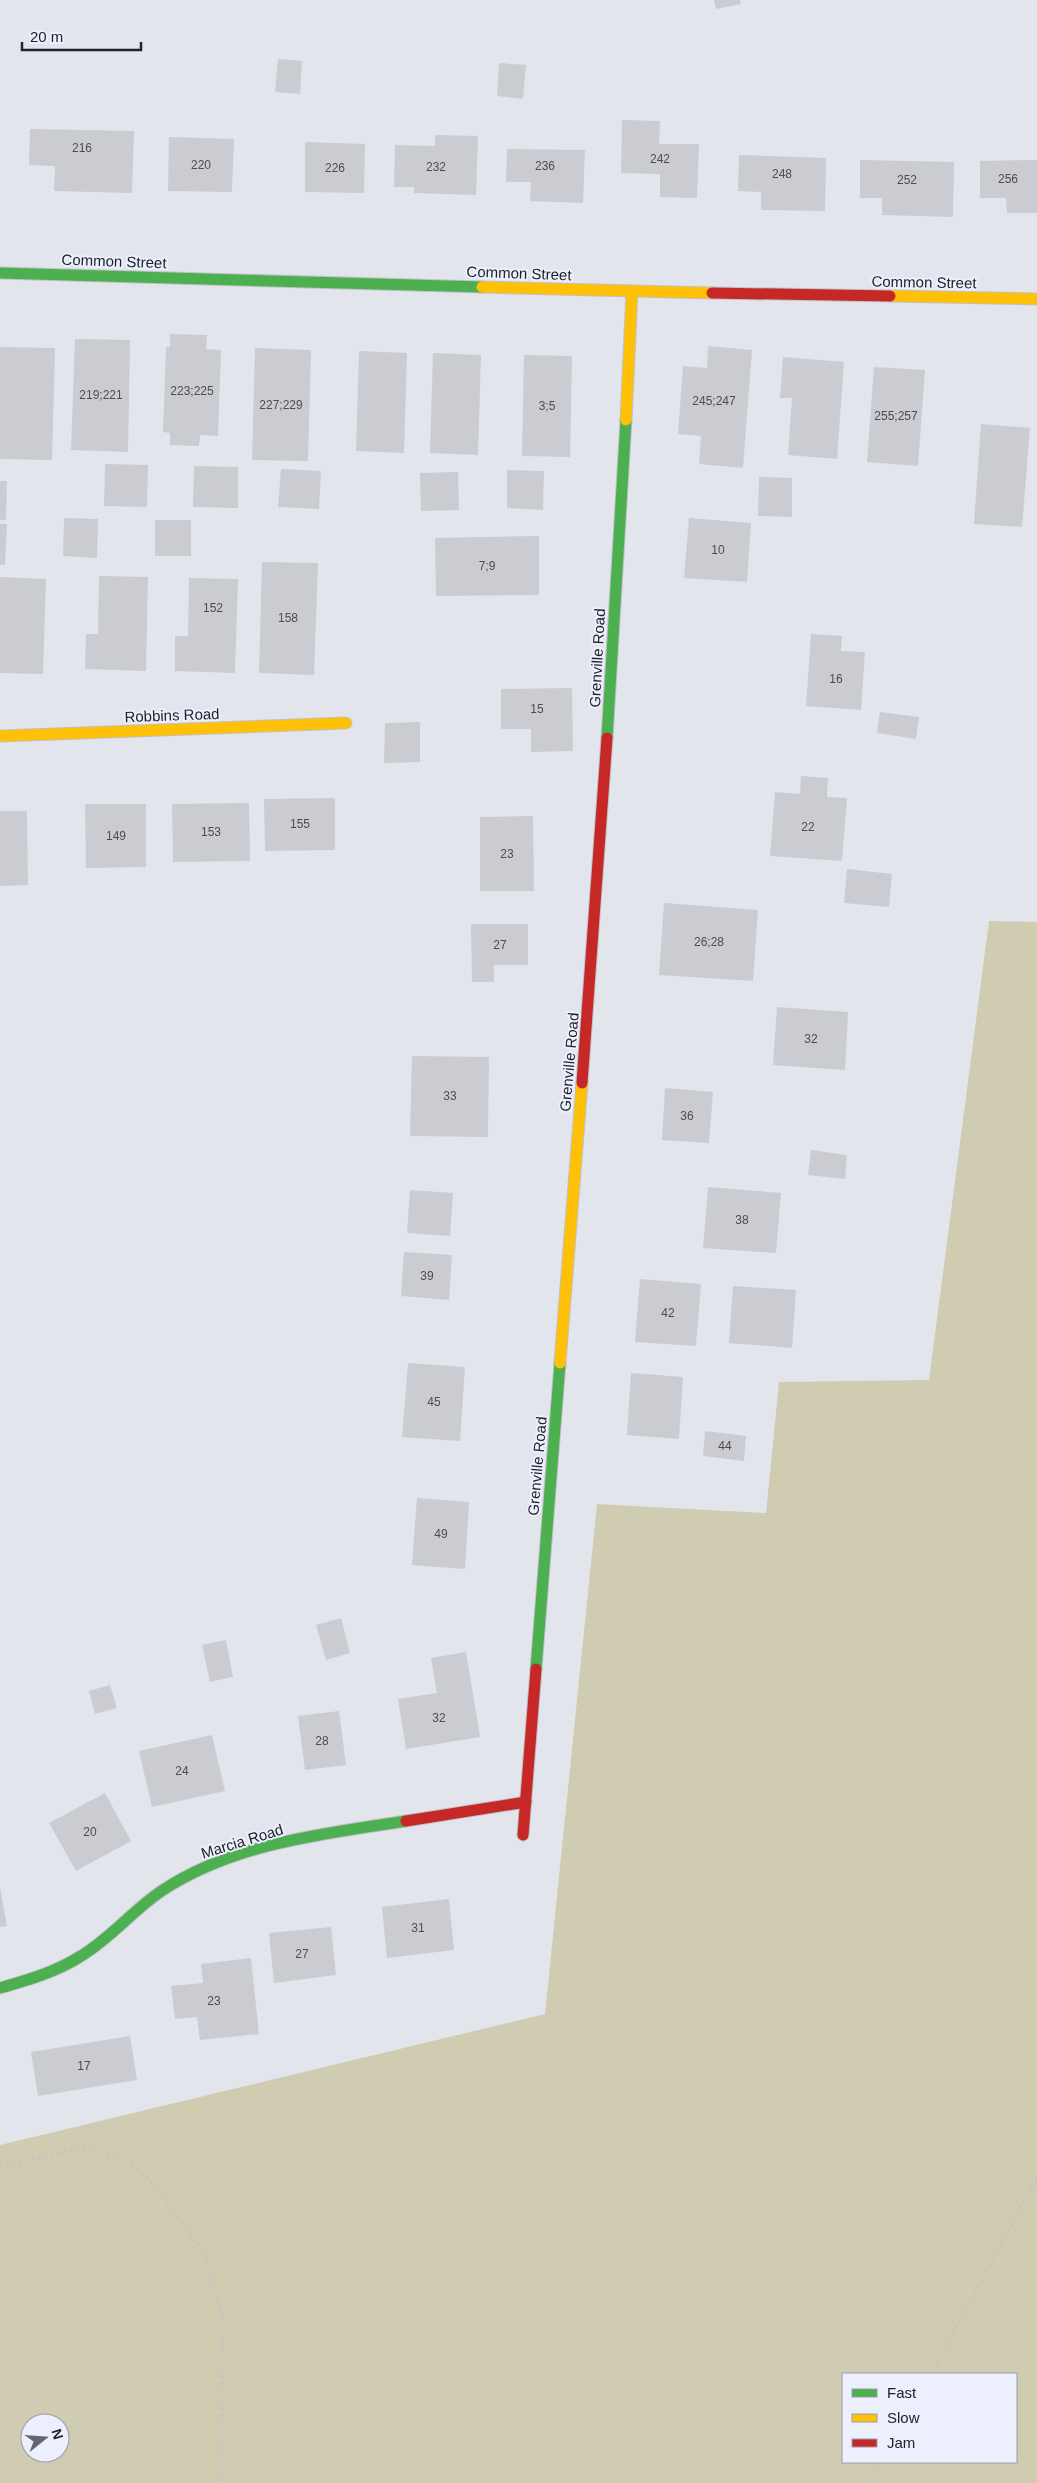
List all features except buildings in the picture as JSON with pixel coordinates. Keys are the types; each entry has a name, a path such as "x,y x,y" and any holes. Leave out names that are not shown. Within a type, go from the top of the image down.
{"street":[{"name":"Common Street","path":"0,273 632,291 1037,299"},
{"name":"Grenville Road","path":"523,1834 601,844 631,342 632,291"},
{"name":"Robbins Road","path":"0,736 346,723"},
{"name":"Marcia Road","path":"0,1988 36,1978 81,1956 163,1890 209,1865 262,1847 312,1836 526,1802"}],"path":[{"path":"0,2166 87,2147 124,2160 148,2178 202,2249 222,2313 221,2483"},
{"path":"932,2373 1037,2177"},
{"path":"871,2483 882,2463"}],"shaded area":[{"path":"989,921 1037,922 1037,2483 0,2483 0,2145 545,2014 597,1504 766,1513 779,1382 929,1380"}],"traffic: fast":[{"path":"0,273 482,287"},
{"path":"607,738 626,420"},
{"path":"536,1669 560,1363"},
{"path":"0,1988 42,1975 71,1962 92,1949 163,1890 191,1874 220,1861 250,1851 312,1836 406,1821"}],"traffic: slow":[{"path":"482,287 712,293"},
{"path":"626,420 632,291"},
{"path":"890,296 1037,299"},
{"path":"0,736 346,723"},
{"path":"560,1363 582,1083"}],"traffic: jam":[{"path":"712,293 890,296"},
{"path":"582,1083 607,738"},
{"path":"523,1835 536,1669"},
{"path":"406,1821 526,1802"}]}
